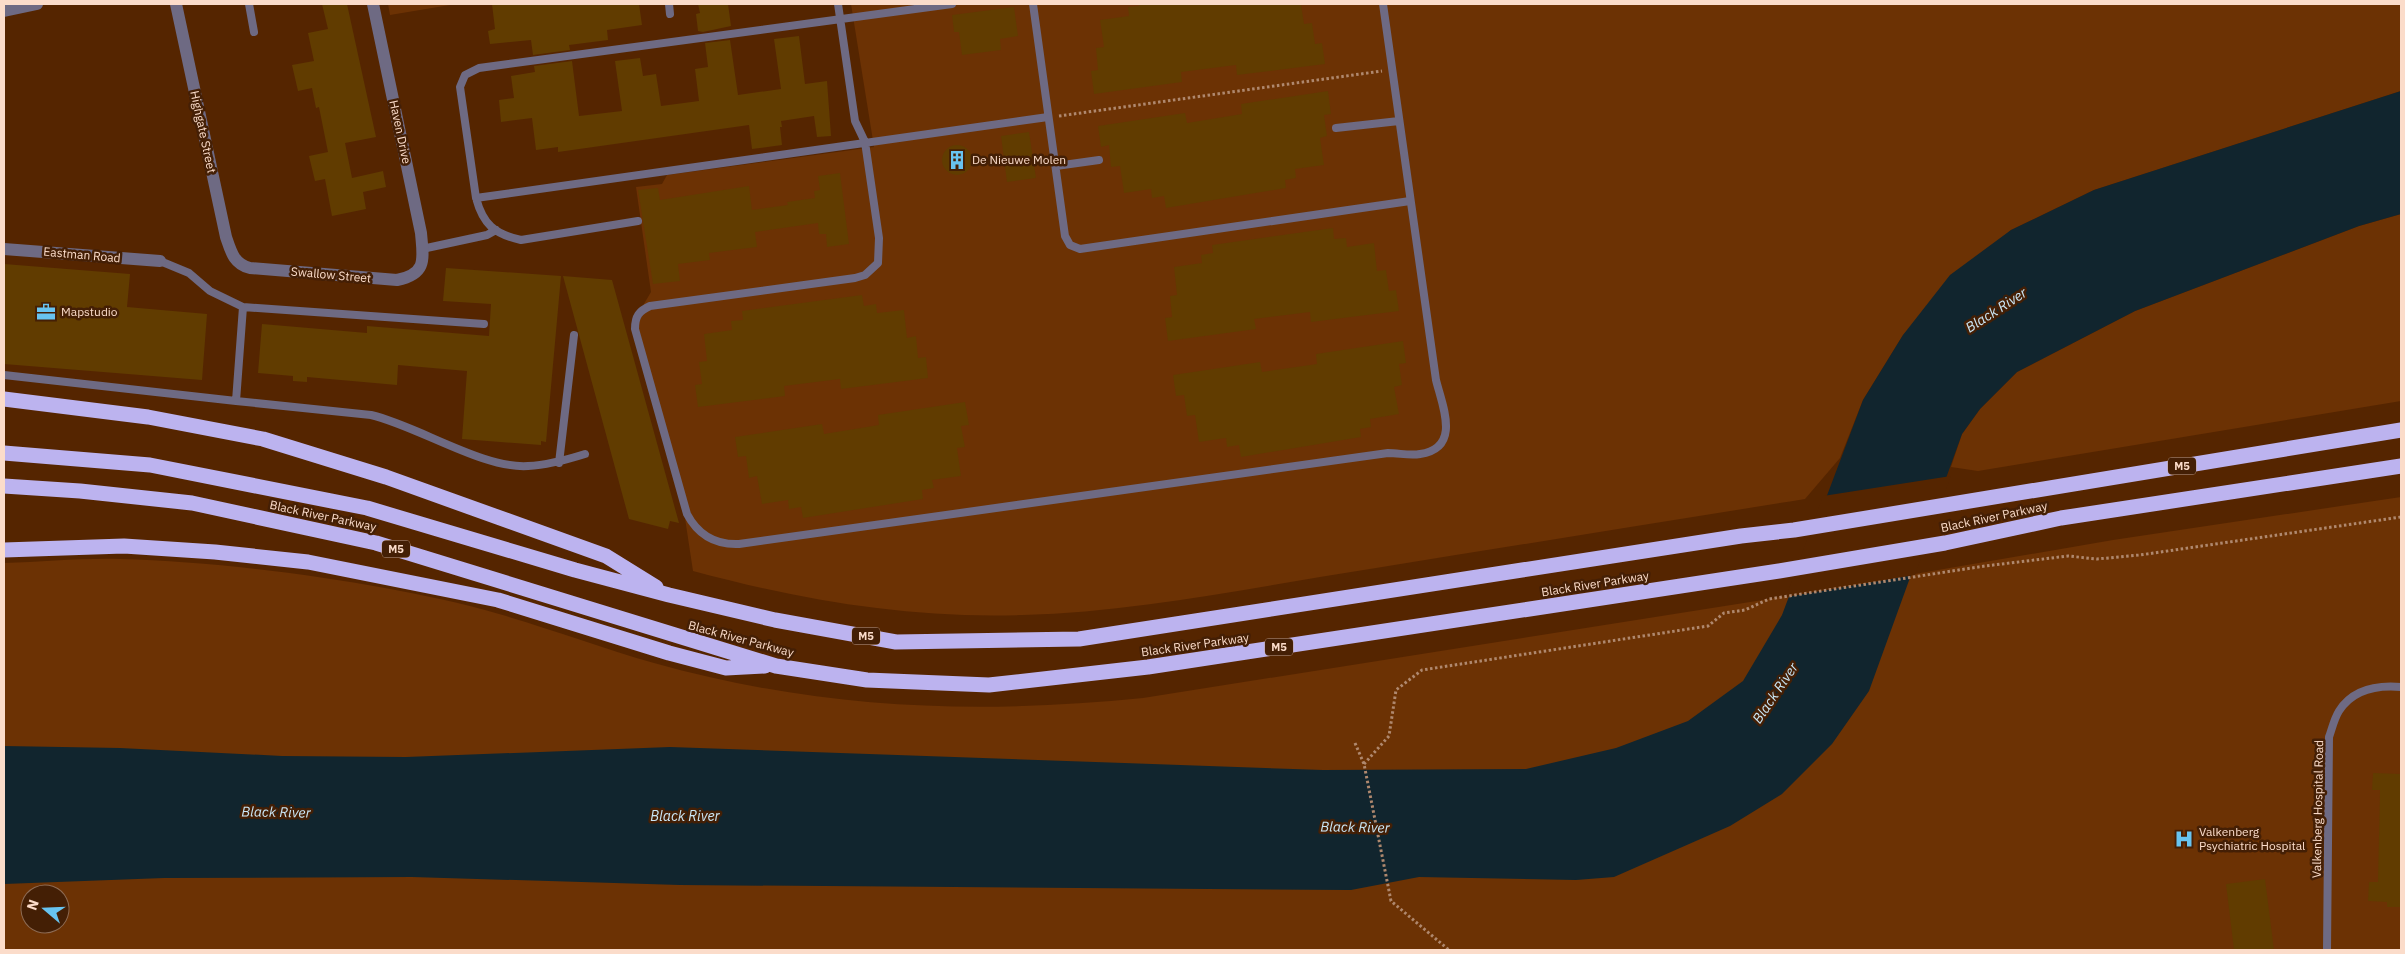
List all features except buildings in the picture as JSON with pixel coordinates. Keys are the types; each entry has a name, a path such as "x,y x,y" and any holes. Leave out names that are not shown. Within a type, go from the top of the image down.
{"highway":[{"path":"4,399 148,417 264,440 386,477 606,556 669,595"},
{"name":"Black River Parkway","path":"4,453 150,465 367,508 575,570 669,595 775,620 896,642 1079,639 1731,537 1794,530 2401,430"},
{"name":"Black River Parkway","path":"4,486 80,491 192,503 376,543 776,666 867,680 989,685 1148,668 1779,571 1945,543 2061,518 2401,466"},
{"path":"4,550 124,546 215,552 308,562 498,600 669,653 726,668 776,666"}],"street":[{"path":"4,11 37,4"},
{"name":"Highgate Street","path":"176,4 226,237 234,259"},
{"name":"Haven Drive","path":"373,4 420,232 422,255"},
{"name":"Eastman Road","path":"4,249 160,262"},
{"name":"Swallow Street","path":"234,259 241,266 250,268 397,280 408,278 418,272 422,255"}],"lane":[{"path":"249,4 254,32"},
{"path":"669,4 670,14"},
{"path":"838,4 855,121 865,142 879,238 878,263 873,270 855,278 650,306 641,310 635,319 635,329 687,514 698,530 713,541 739,544 1388,453 1417,455 1428,452 1435,447 1445,434 1447,415 1436,380 1383,4"},
{"path":"638,221 520,240 505,236 496,230 481,215 476,198 460,87 465,75 478,68 952,4"},
{"path":"1033,4 1065,236 1070,245 1080,249 1410,200"},
{"path":"476,198 1048,117"},
{"path":"1336,128 1399,121"},
{"path":"1056,166 1099,160"},
{"path":"422,255 486,235 496,230"},
{"path":"160,262 189,273 210,291 242,307 484,324"},
{"path":"236,401 242,307"},
{"path":"559,462 574,335"},
{"path":"4,375 371,415 392,420 493,462 526,466 559,462 585,454"},
{"name":"Valkenberg Hospital Road","path":"2327,950 2329,737 2339,711 2356,694 2380,685 2401,687"}],"path":[{"path":"1048,117 1392,69"},
{"path":"1364,764 1389,736 1396,690 1422,670 1708,626 1724,614 1745,610 1769,599 1932,573 2068,556 2097,559 2140,555 2284,532 2401,518"},
{"path":"1355,743 1364,764 1390,901 1450,950"}],"shaded area":[{"path":"388,4 456,4 390,15"},
{"path":"851,4 2401,4 2401,91 2094,190 2011,230 1903,335 1863,400 1840,458 1805,499 1156,604 1067,613 1023,615 939,614 815,599 693,571 683,505 635,319 651,292 636,187 662,184 667,175 874,147"},
{"path":"2401,214 2401,401 1978,471 1951,467 1962,434 1980,409 2017,372 2135,311 2359,226"},
{"path":"2401,497 2401,950 4,950 4,563 91,559 152,560 219,565 320,577 471,606 654,663 715,678 837,699 958,707 1080,703 1143,698 1769,599 2113,540"}],"water":[{"name":"Black River","path":"2401,91 2401,214 2359,226 2135,311 2017,372 1980,409 1962,434 1869,691 1832,744 1782,794 1730,826 1614,877 1576,880 1419,877 1351,890 680,885 412,877 164,878 4,884 4,746 120,748 282,756 406,757 670,747 1323,770 1526,769 1616,748 1688,721 1743,681 1782,615 1863,400 1903,335 1950,275 2011,230 2094,190"}],"pier":[{"path":"1951,476 1915,575 1786,597 1823,496"}],"place":[{"name":"De Nieuwe Molen","path":"957,160"},
{"name":"Mapstudio","path":"46,312"},
{"name":"Valkenberg Psychiatric Hospital","path":"2184,839"}]}
